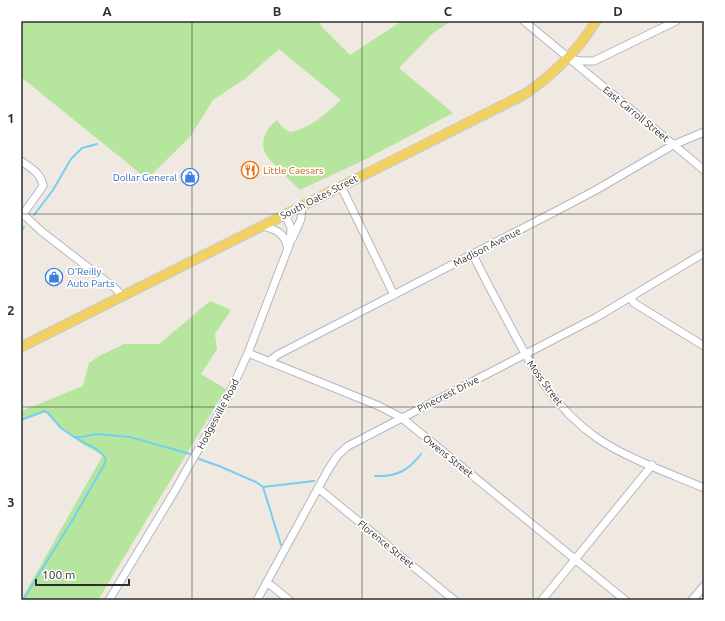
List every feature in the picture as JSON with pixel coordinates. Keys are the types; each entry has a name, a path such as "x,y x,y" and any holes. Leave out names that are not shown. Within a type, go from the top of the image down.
{"main road":[{"name":"South Oates Street","path":"21,347 221,248 285,214 525,94 550,75 568,58 582,43 596,21"}],"street":[{"name":"East Carroll Street","path":"524,21 704,170"},
{"path":"568,58 580,61 594,61 676,21"},
{"name":"Madison Avenue","path":"269,361 279,354 473,255 596,190 673,145 704,132"},
{"path":"21,161 42,178 43,186 22,216 116,289 123,297"},
{"path":"341,186 394,295"},
{"path":"289,246 301,219 302,206"},
{"name":"Hodgesville Road","path":"109,600 211,429 228,397 248,353 289,246 291,228 285,214"},
{"path":"262,226 273,229 284,237 289,246"},
{"name":"Pinecrest Drive","path":"258,600 332,463 342,451 356,441 597,317 704,253"},
{"name":"Moss Street","path":"473,255 525,355 551,396 570,416 610,446 704,488"},
{"path":"630,297 634,303 704,346"},
{"name":"Owens Street","path":"248,353 379,406 402,418 625,600"},
{"path":"542,600 652,465"},
{"name":"Florence Street","path":"318,488 454,600"},
{"path":"267,582 289,600"},
{"path":"692,600 704,586"}],"green space":[{"path":"21,21 319,21 322,27 350,55 402,21 451,21 433,33 399,68 453,113 366,159 300,190 275,166 265,153 263,143 265,134 277,120 283,128 290,132 312,124 341,100 279,49 246,78 213,100 190,137 147,179 21,77"},
{"path":"210,301 231,310 215,334 217,349 201,374 226,389 98,600 21,600 103,455 84,445 65,431 45,412 21,420 21,411 83,386 89,363 99,356 124,344 159,344"}],"waterway":[{"path":"34,215 53,190 71,159 82,148 97,144"},
{"path":"21,230 24,227"},
{"path":"21,420 45,411 61,428 74,437 97,434 130,437 190,454"},
{"path":"23,600 73,519 106,459 96,449 74,437"},
{"path":"375,476 401,472 411,465 421,454"},
{"path":"199,459 256,482 263,487 281,545"},
{"path":"263,487 314,481"}],"place":[{"name":"Little Caesars","path":"250,170"},
{"name":"Dollar General","path":"190,177"},
{"name":"O'Reilly Auto Parts","path":"54,277"}]}
